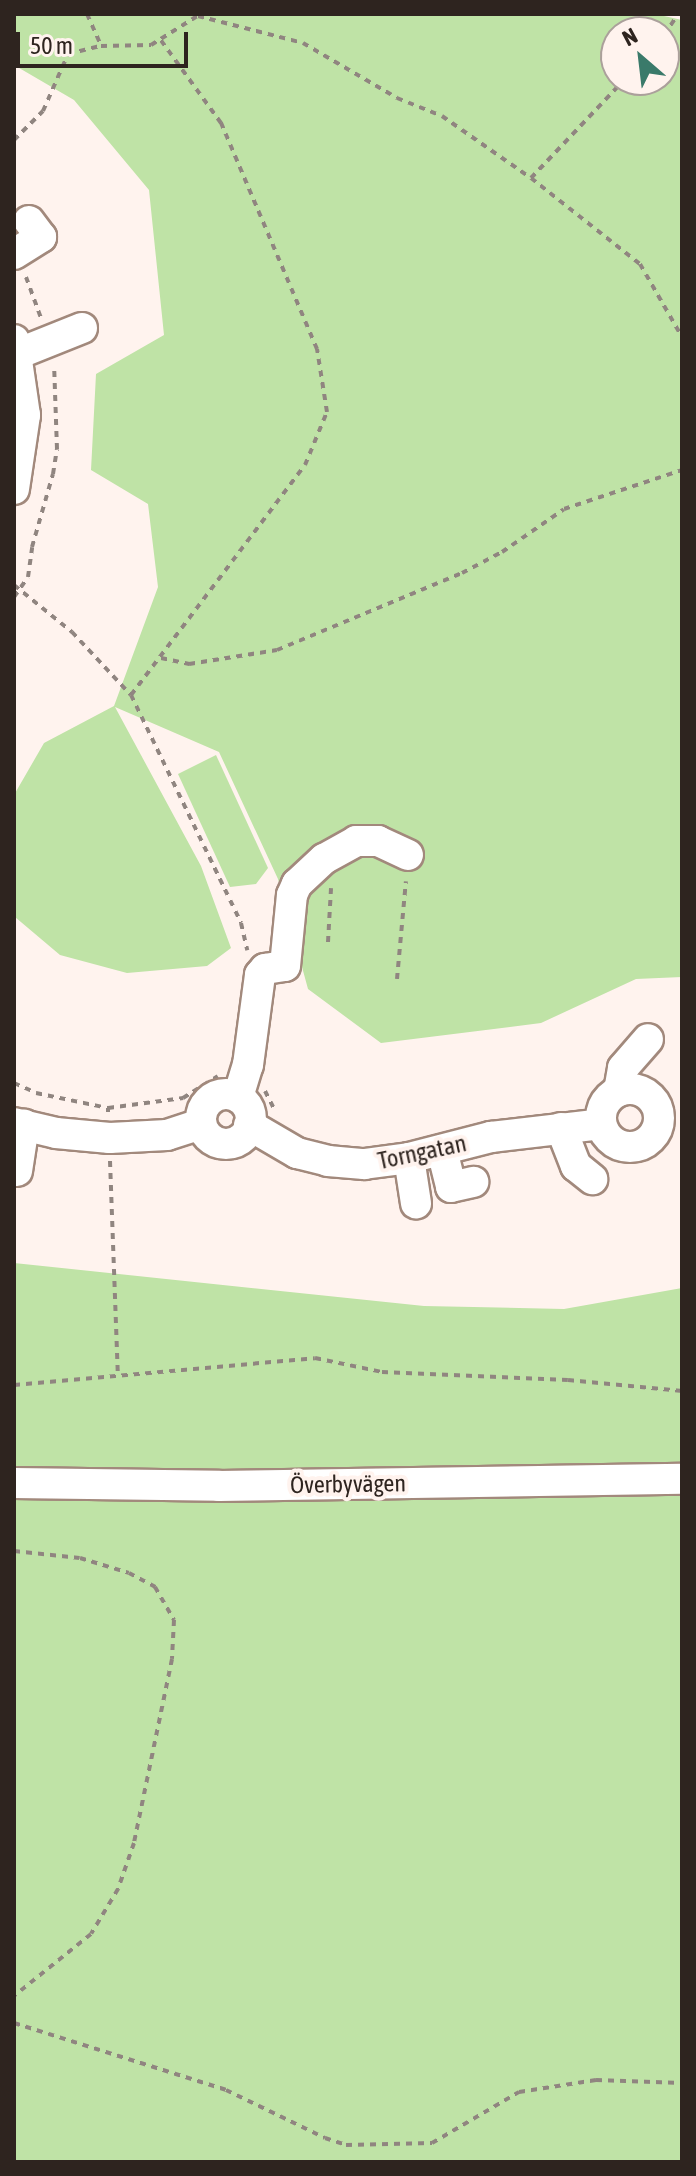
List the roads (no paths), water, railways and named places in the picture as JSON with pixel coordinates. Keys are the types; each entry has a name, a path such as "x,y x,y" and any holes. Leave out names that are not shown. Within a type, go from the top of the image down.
{"street":[{"path":"14,254 41,237 29,221"},
{"path":"14,489 25,415 16,347 82,328"},
{"path":"233,1086 249,1109 249,1125 240,1138 225,1143 210,1138 201,1124 203,1108 208,1101 233,1086 248,1065 260,975 265,969 285,966 292,895 297,884 324,859 356,841 378,841 408,855"},
{"path":"619,1091 623,1068 648,1039"},
{"path":"629,1089 647,1095 658,1111 657,1130 645,1144 627,1147 610,1140 601,1124 604,1104 619,1091 629,1089"},
{"path":"17,1171 19,1124 56,1133 110,1138 167,1135 201,1124"},
{"name":"Torngatan","path":"249,1125 297,1153 328,1161 364,1164 409,1158 491,1137 601,1124"},
{"path":"561,1128 576,1166 592,1179"},
{"path":"442,1150 451,1187 473,1182"},
{"path":"409,1158 416,1203"},
{"name":"Överbyvägen","path":"14,1483 219,1486 682,1479"}]}
